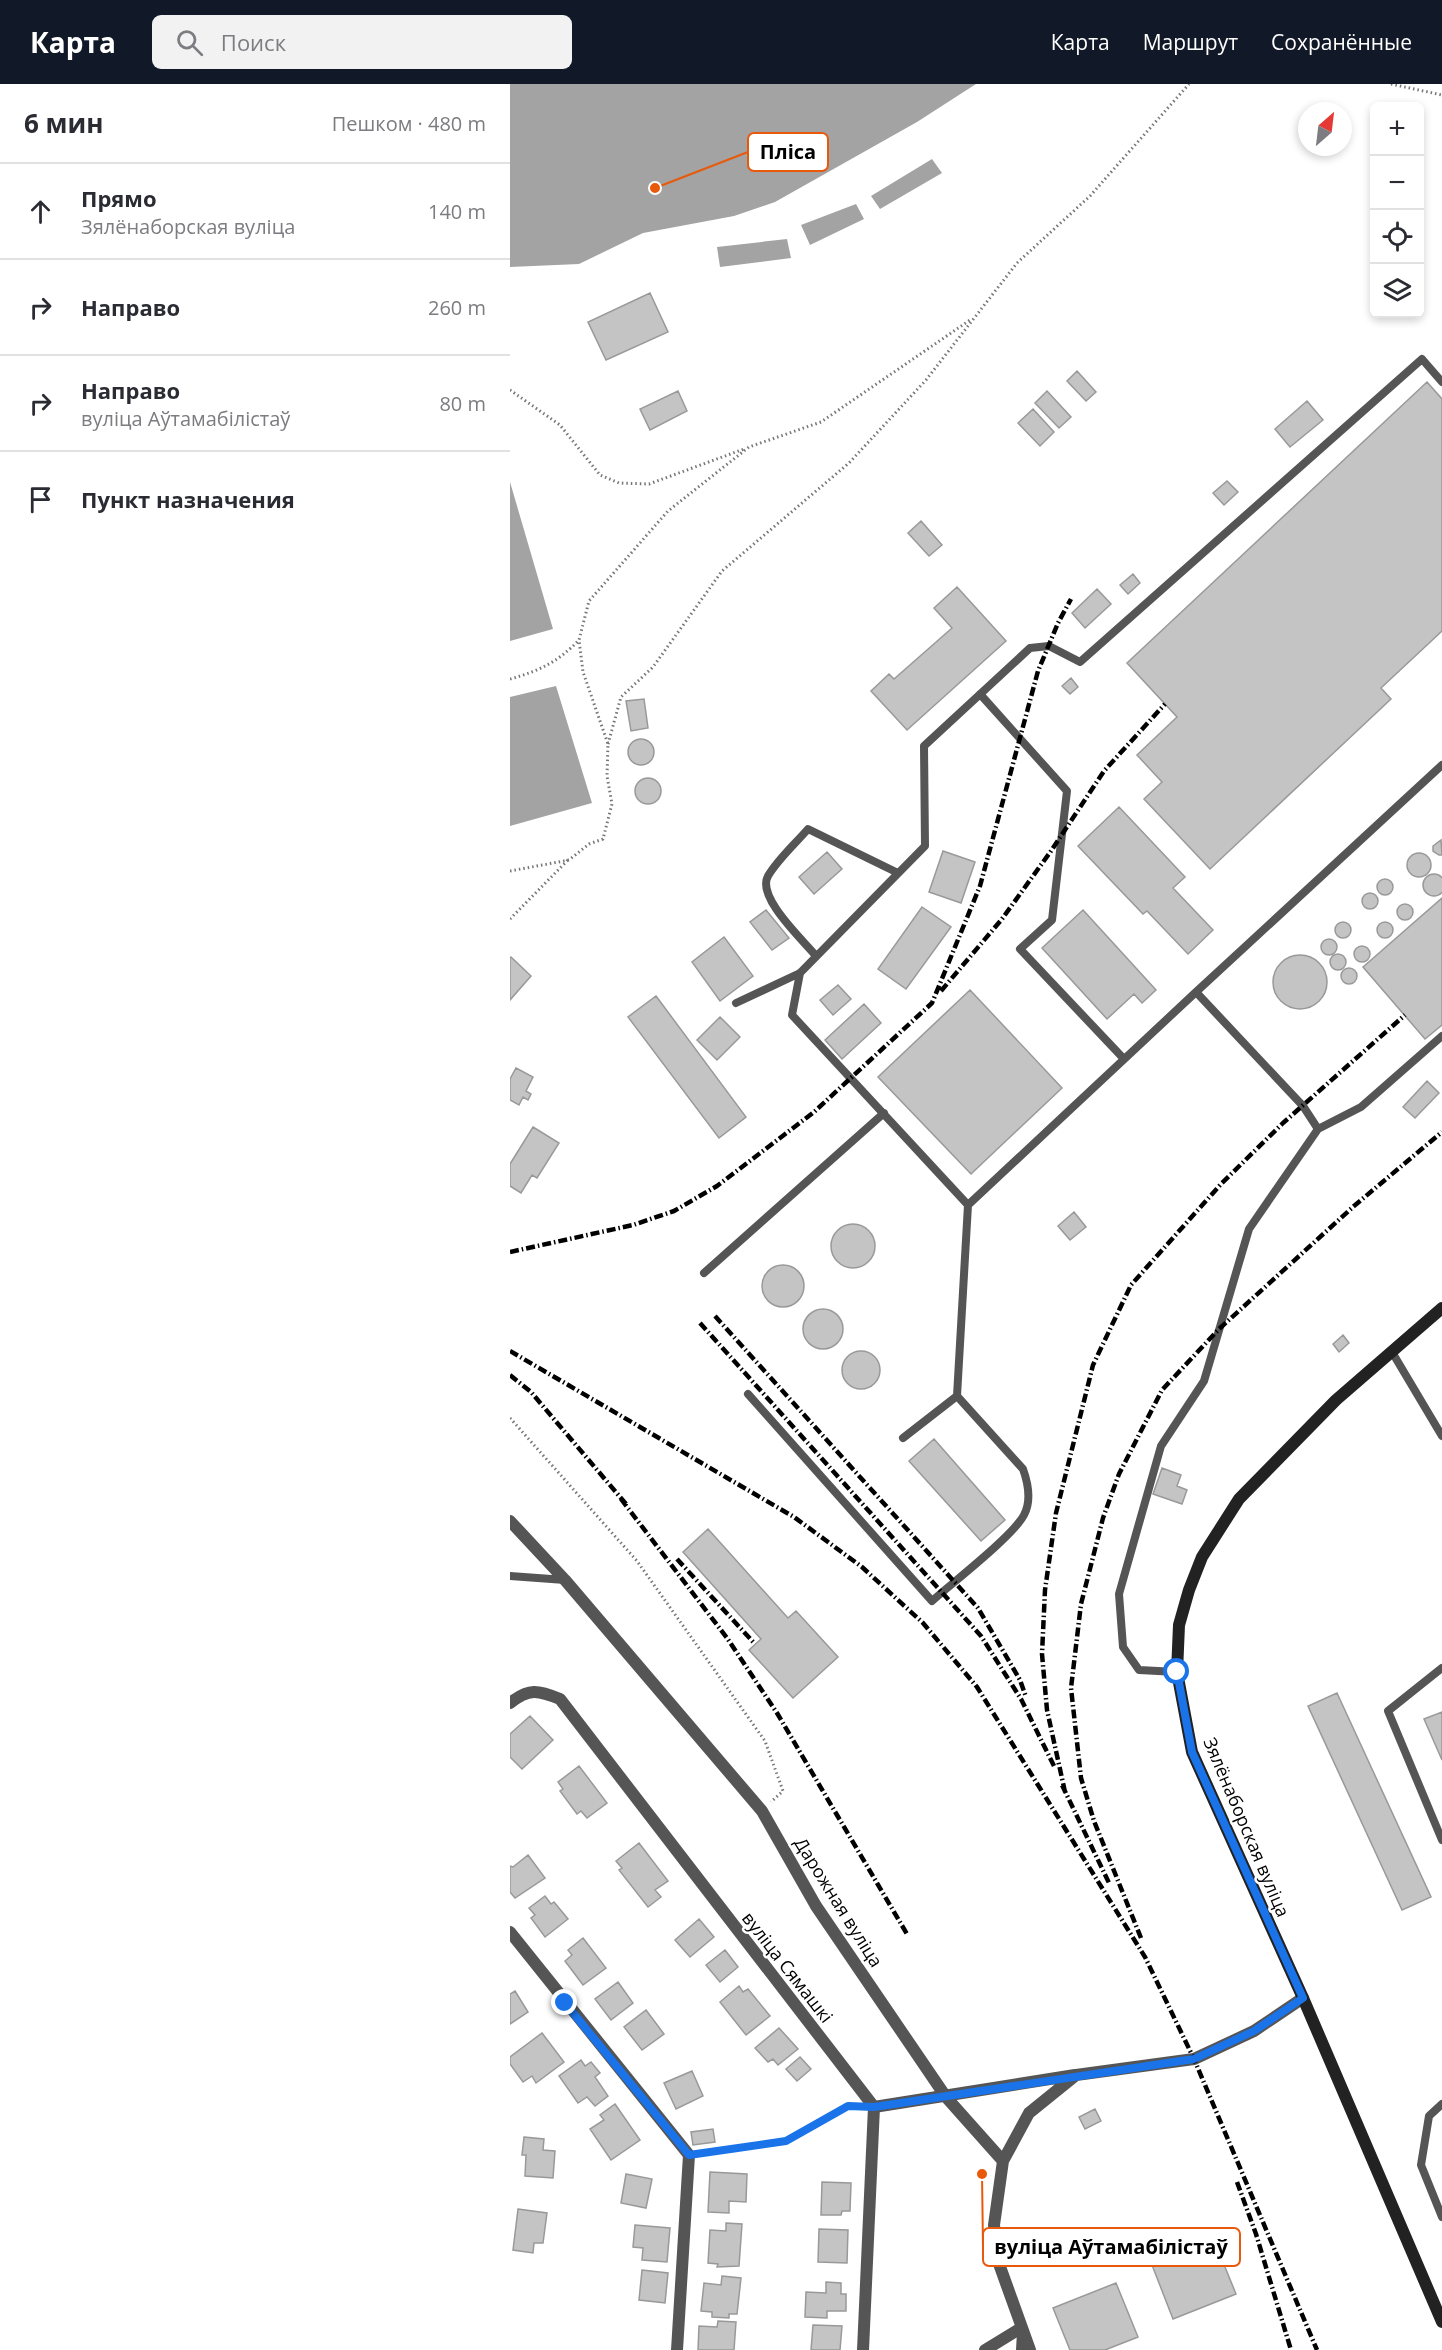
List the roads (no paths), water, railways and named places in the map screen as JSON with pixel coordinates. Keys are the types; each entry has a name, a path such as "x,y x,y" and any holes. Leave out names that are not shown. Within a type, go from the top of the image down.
{"main road":[{"name":"Зялёнаборская вуліца","path":"1442,1308 1336,1400 1239,1499 1219,1527 1202,1557 1189,1590 1179,1625 1177,1672 1192,1752 1303,1998 1442,2322"}],"street":[{"name":"Дарожная вуліца","path":"510,1521 565,1580 762,1811 816,1906 946,2097 1003,2161"},
{"name":"вуліца Сямашкі","path":"510,1703 524,1692 538,1690 560,1699 874,2107"},
{"path":"510,1932 689,2155 677,2350"},
{"path":"863,2350 874,2107 1194,2059 1254,2031 1303,1998"},
{"path":"1030,2350 999,2261 994,2225 1003,2161 1029,2113 1077,2075"},
{"path":"985,2350 1021,2328"}],"lane":[{"path":"736,1003 800,973 925,846 924,746 1030,648 1049,646 1080,662 1422,359 1442,382"},
{"path":"980,694 1067,791 1053,920 1020,949 1124,1059"},
{"path":"748,1394 932,1601 1008,1533 1024,1515 1029,1499 1028,1482 1023,1469 957,1396 968,1205 1442,765"},
{"path":"816,956 773,905 765,887 767,877 807,829 898,873"},
{"path":"800,973 792,1015 968,1205"},
{"path":"1196,992 1303,1106 1318,1129"},
{"path":"1177,1672 1139,1670 1123,1647 1119,1594 1161,1446 1204,1382 1249,1229 1318,1129 1361,1107 1442,1036"},
{"path":"704,1274 884,1113"},
{"path":"1392,1352 1442,1436"},
{"path":"903,1438 957,1396"},
{"path":"510,1576 565,1580"},
{"path":"1442,1668 1388,1711 1442,1840"},
{"path":"1442,2104 1429,2116 1421,2165 1442,2217"},
{"path":"1020,2350 1021,2328"}],"railway":[{"path":"510,1252 633,1225 674,1211 717,1186 814,1112 932,1003 980,886 1038,671 1058,623 1071,599"},
{"path":"941,991 1002,919 1104,771 1165,704"},
{"path":"1065,1792 1047,1710 1042,1654 1045,1590 1056,1513 1093,1365 1131,1285 1221,1184 1283,1123 1405,1015"},
{"path":"1141,1938 1094,1821 1081,1778 1071,1688 1081,1604 1103,1518 1119,1474 1162,1390 1219,1329 1354,1206 1442,1132"},
{"path":"715,1316 978,1608 1020,1680 1026,1697"},
{"path":"700,1323 981,1636 1021,1699 1054,1766"},
{"path":"510,1351 794,1517 862,1567 923,1623 977,1687 1145,1957 1194,2059 1317,2350"},
{"path":"510,1375 531,1392 626,1504"},
{"path":"621,1499 727,1638 777,1713 907,1934"},
{"path":"677,1559 755,1644"},
{"path":"1062,1785 1110,1885"},
{"path":"1237,2182 1256,2234 1291,2350"}],"place":[{"name":"Пліса","path":"655,188"},
{"name":"вуліца Аўтамабілістаў","path":"982,2174"}]}
